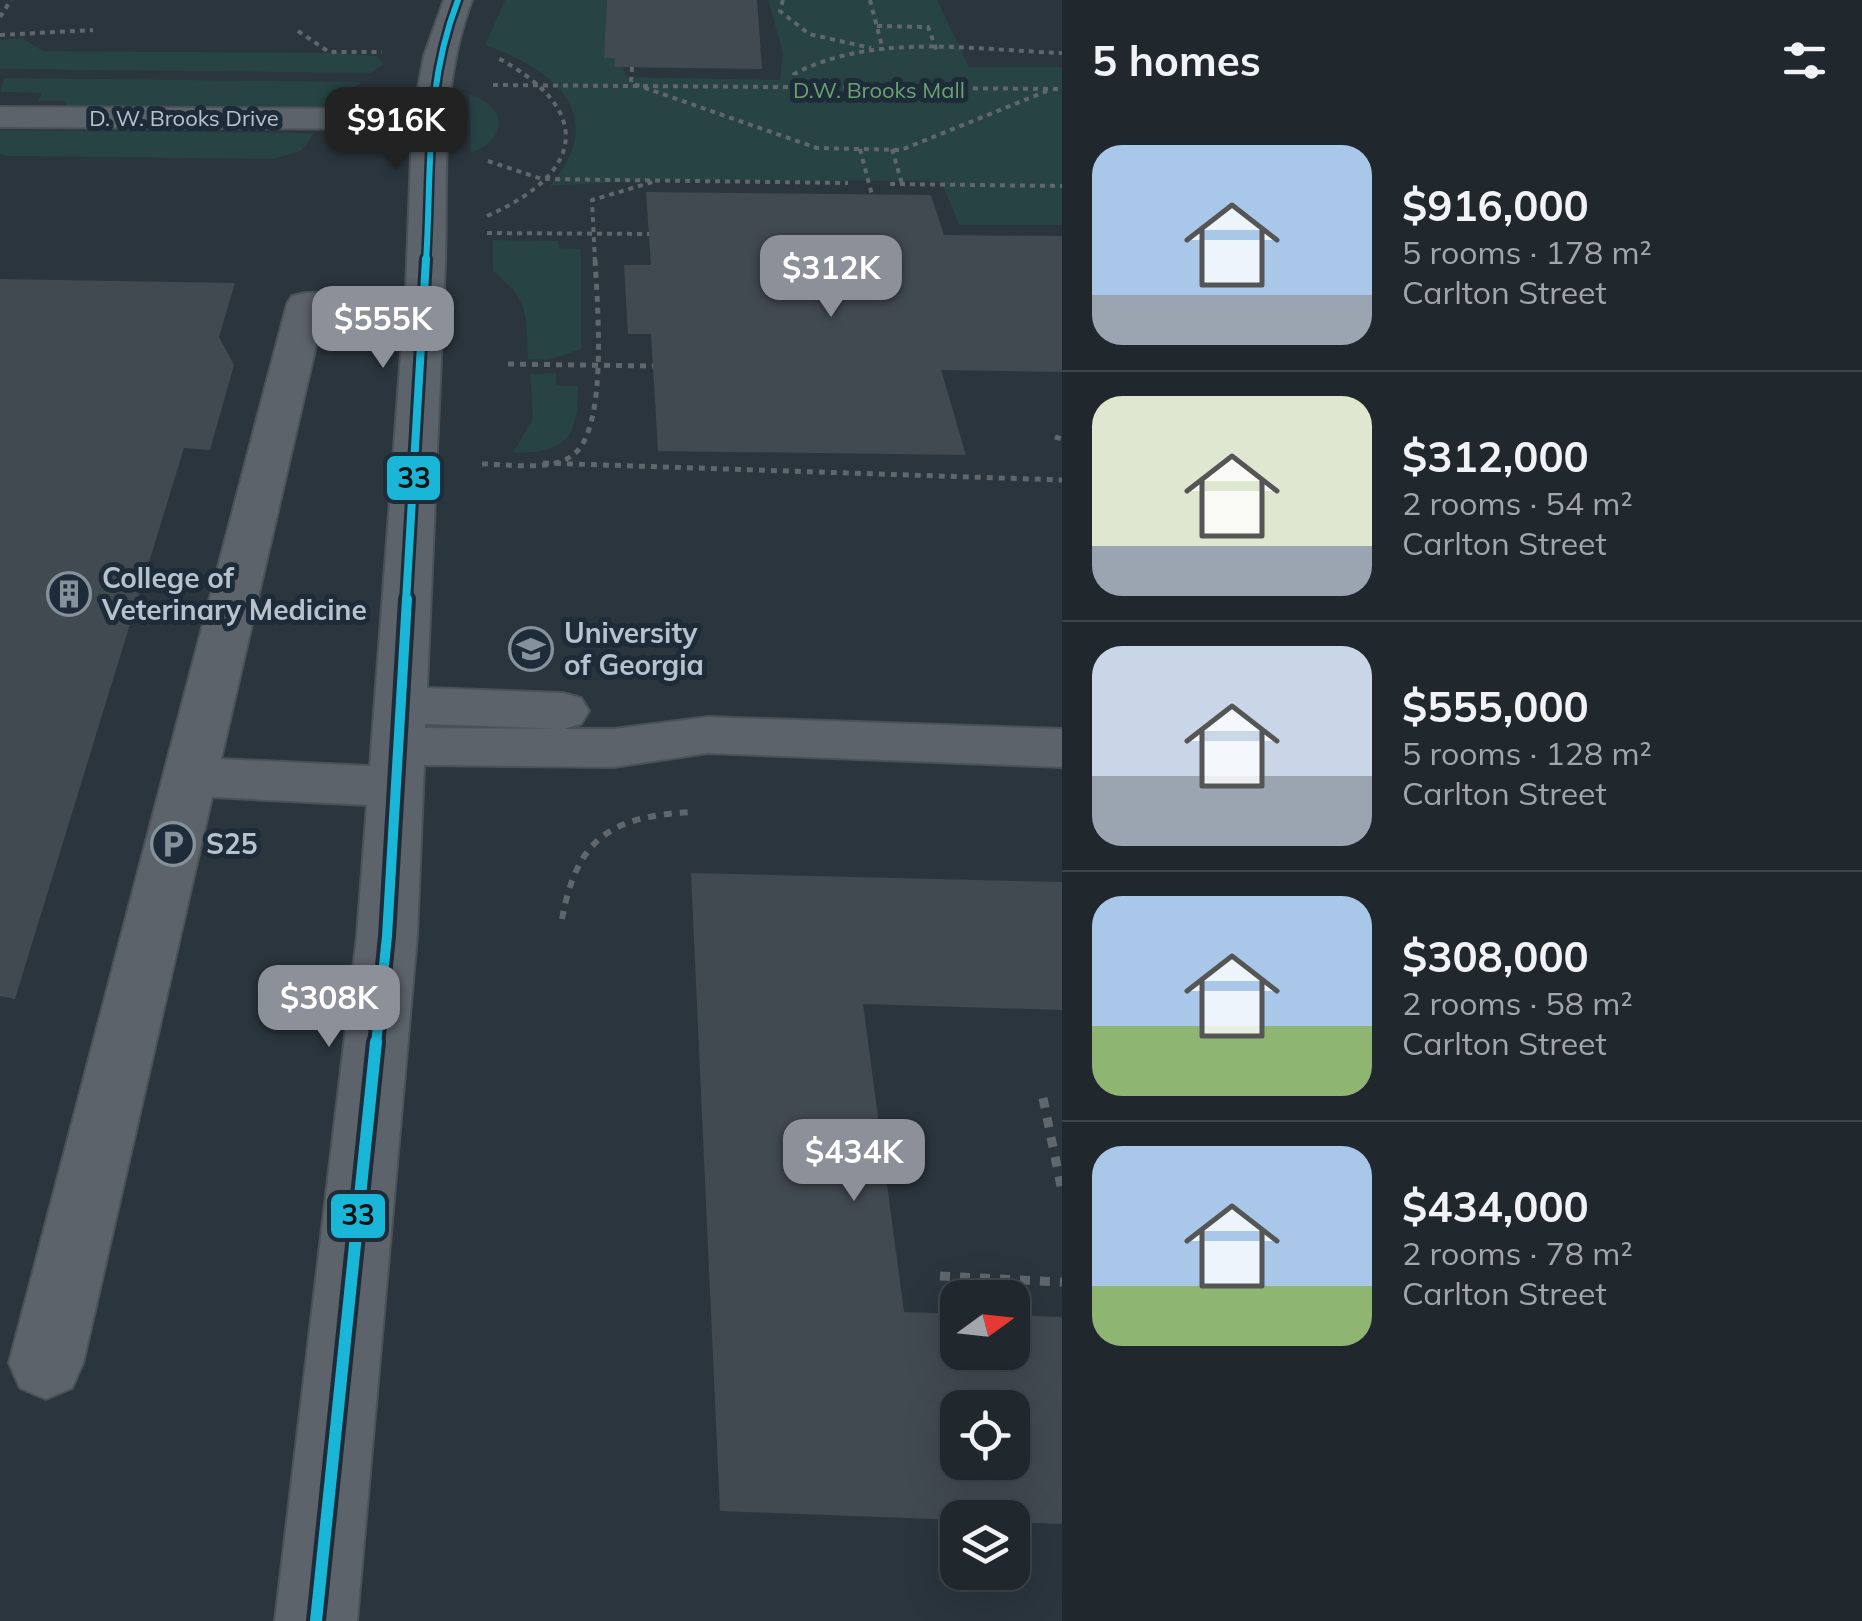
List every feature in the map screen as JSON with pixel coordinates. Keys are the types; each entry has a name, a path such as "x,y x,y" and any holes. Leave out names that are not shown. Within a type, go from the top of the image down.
{"street":[{"path":"316,1621 387,936 422,302 428,119 441,40 458,0"},
{"name":"D. W. Brooks Drive","path":"0,117 428,119"},
{"path":"46,1363 306,304 422,302"},
{"path":"190,777 397,746 614,748 708,735 1062,748"}],"path":[{"path":"0,17 12,0"},
{"path":"783,0 780,11 792,26 823,40 884,50"},
{"path":"870,0 884,50"},
{"path":"876,26 928,27 936,51"},
{"path":"0,35 93,30"},
{"path":"298,31 328,52 398,53"},
{"path":"793,84 794,74 806,66 840,55 884,50 1062,53"},
{"path":"477,220 518,200 542,179 568,142 568,120 540,82 494,56"},
{"path":"631,84 632,67"},
{"path":"477,86 540,82 1062,88"},
{"path":"631,84 818,148 902,150 1052,88"},
{"path":"860,149 872,194"},
{"path":"892,149 902,184"},
{"path":"482,159 542,179 848,183"},
{"path":"543,463 574,455 588,438 596,365 592,200 656,180"},
{"path":"890,184 1062,186"},
{"path":"476,233 648,234"},
{"path":"508,364 653,366"},
{"path":"482,464 1062,480"},
{"path":"562,919 571,871 599,838 646,814 693,812"},
{"path":"1043,1098 1062,1192"},
{"path":"940,1276 1062,1282"}],"green space":[{"name":"D.W. Brooks Mall","path":"505,0 607,0 605,58 615,58 614,67 623,67 626,77 780,80 783,53 768,0 937,0 969,67 1062,67 1062,225 959,225 941,181 654,180 550,186 567,161 575,138 575,117 553,82 511,55 485,45"},
{"path":"22,38 43,51 337,53 377,56 384,64 370,73 0,69 0,40"},
{"path":"4,78 360,84 332,96 322,108 65,108 67,101 38,101 42,93 0,92"},
{"path":"469,94 491,106 499,122 492,139 471,153"},
{"path":"0,130 314,133 301,151 273,159 9,156 0,154"},
{"path":"493,240 558,241 559,248 581,249 581,349 548,360 528,359 524,309 514,291 493,271"},
{"path":"556,373 556,386 578,386 572,430 566,439 546,450 513,453 533,418 530,374"}],"building":[{"path":"607,0 757,0 762,69 614,67 615,58 604,58"},
{"path":"646,192 931,195 944,235 1062,236 1062,372 941,370 966,455 658,451 651,334 628,334 624,265 651,265"},
{"name":"College of Veterinary Medicine","path":"0,279 235,283 219,337 234,365 210,450 184,448 15,999 0,996"},
{"path":"691,873 1062,882 1062,1010 863,1004 904,1312 940,1313 940,1370 1030,1370 1030,1316 1062,1317 1062,1524 1030,1523 1030,1500 940,1500 940,1519 720,1511"}],"transit line":[{"name":"33","path":"316,1621 387,936 428,231 430,113 439,56 458,0"}],"place":[{"name":"College of Veterinary Medicine","path":"69,594"},
{"name":"University of Georgia","path":"531,649"},
{"name":"S25","path":"173,844"}]}
